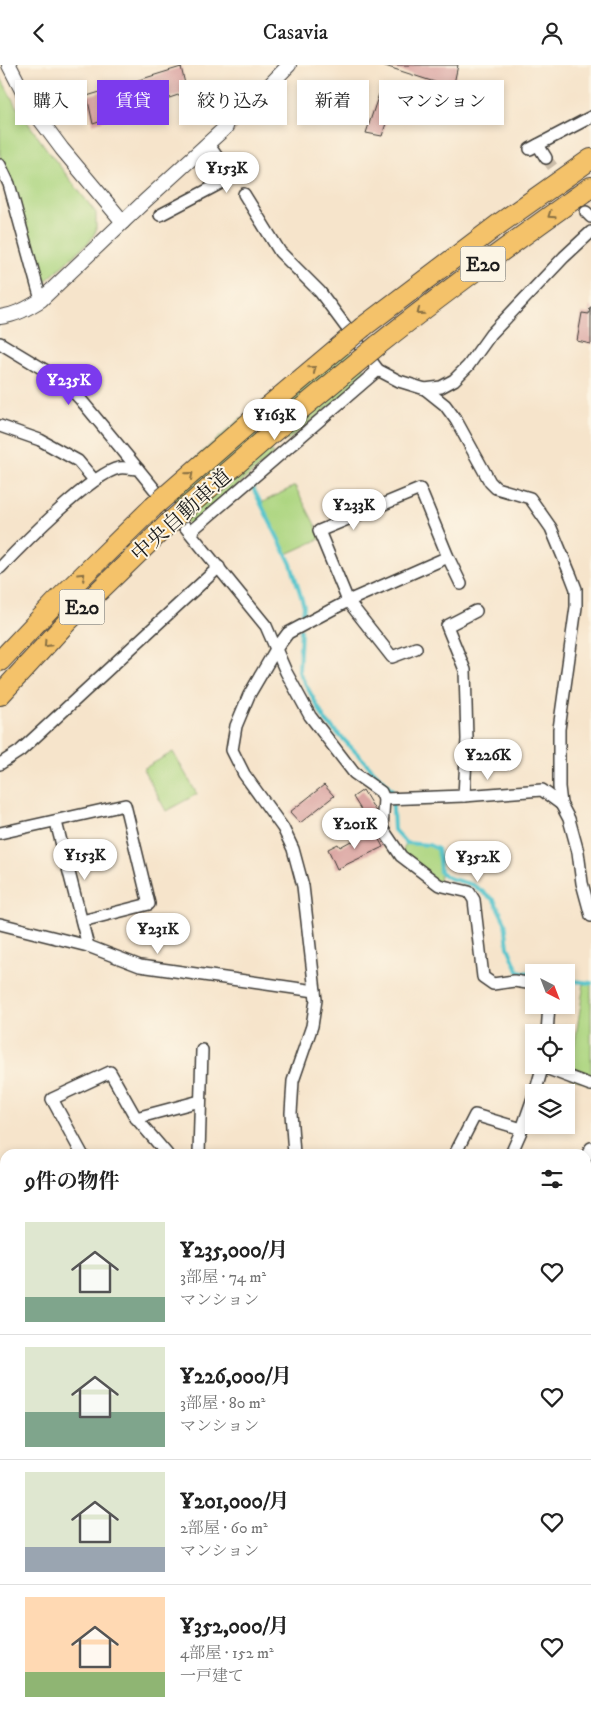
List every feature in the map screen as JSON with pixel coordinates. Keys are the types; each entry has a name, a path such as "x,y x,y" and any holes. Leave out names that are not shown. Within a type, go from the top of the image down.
{"highway":[{"path":"411,289 493,214 591,144"},
{"name":"中央自動車道","path":"0,661 56,601 153,507 257,416 411,289 591,159"},
{"name":"中央自動車道","path":"0,695 68,621 169,523 272,433 446,291 591,187"}],"street":[{"path":"9,65 30,106 62,149 123,222"},
{"path":"275,80 289,65"},
{"path":"546,158 534,147 591,117"},
{"path":"0,317 10,316 41,300 226,127"},
{"path":"160,215 219,184 227,171 208,144"},
{"path":"0,165 9,184 41,300"},
{"path":"244,194 280,252 320,292 378,370 399,381 425,389 444,405 456,420 490,481 496,488 530,498 551,528 576,589 576,607 559,729 559,787 561,804 569,819 578,852 582,883 591,915"},
{"path":"425,389 441,387 454,380 468,366 491,334 564,257 591,232"},
{"path":"0,343 64,381 219,567 266,626 310,716 354,773 381,792 386,798 464,796 542,790 561,804"},
{"path":"190,532 378,370"},
{"path":"0,426 40,440 78,461 94,480"},
{"path":"0,568 66,504 94,480 118,468 138,469"},
{"path":"416,648 392,657 348,601 319,531 420,489 461,584"},
{"path":"294,1149 291,1113 294,1081 312,1026 316,1000 303,886 293,849 282,827 244,774 232,750 236,726 249,695 276,649 288,633 348,601 448,557"},
{"path":"0,764 20,751 219,567"},
{"path":"464,796 467,739 465,670 447,626 476,611"},
{"path":"386,798 382,827 401,855 439,885 468,892 474,900 483,977 493,984 514,981 525,983"},
{"path":"0,833 56,822 125,805 148,904 82,921"},
{"path":"56,822 88,947"},
{"path":"0,924 88,947 140,966 315,991"},
{"path":"199,1149 202,1050"},
{"path":"79,1149 52,1099 110,1072 136,1118 163,1149"},
{"path":"563,1074 591,1085"},
{"path":"136,1118 200,1101"},
{"path":"458,1149 476,1115 522,1129"},
{"path":"513,1149 525,1120"}],"green space":[{"path":"0,76 15,104 15,125 30,125 96,213 96,231 90,241 38,288 0,165"},
{"path":"340,339 369,374 287,441 257,407"},
{"path":"241,418 274,454 190,526 162,488"},
{"path":"295,486 322,538 287,554 261,503"},
{"path":"173,752 197,794 166,811 143,769"},
{"path":"406,843 429,845 438,849 439,885 401,856"},
{"path":"584,982 591,983 591,1085 570,1077 570,1074 575,1074 575,1043"}],"building":[{"path":"382,65 458,65 455,80 428,80"},
{"path":"181,67 184,80 179,80 179,95 169,98 169,80 139,80"},
{"path":"97,93 97,123 93,124 87,96"},
{"path":"379,94 379,125 385,125 382,136 366,133"},
{"path":"590,307 591,344 577,341 582,313 589,314"},
{"path":"324,785 334,796 300,823 290,812"},
{"path":"363,790 378,815 368,821 353,797"},
{"path":"370,832 371,834 375,832 383,847 337,869 328,849 338,844 340,847 355,841 354,839 364,837 363,835"}],"waterway":[{"path":"252,486 291,564 304,606 302,623"},
{"path":"301,630 299,672 325,720 392,790 394,830 406,843 429,845 438,849 440,872 449,878 473,885 494,900 505,922 508,947 518,971 525,972"},
{"path":"575,981 591,983"}],"tunnel":[{"path":"546,158 586,212"}]}
